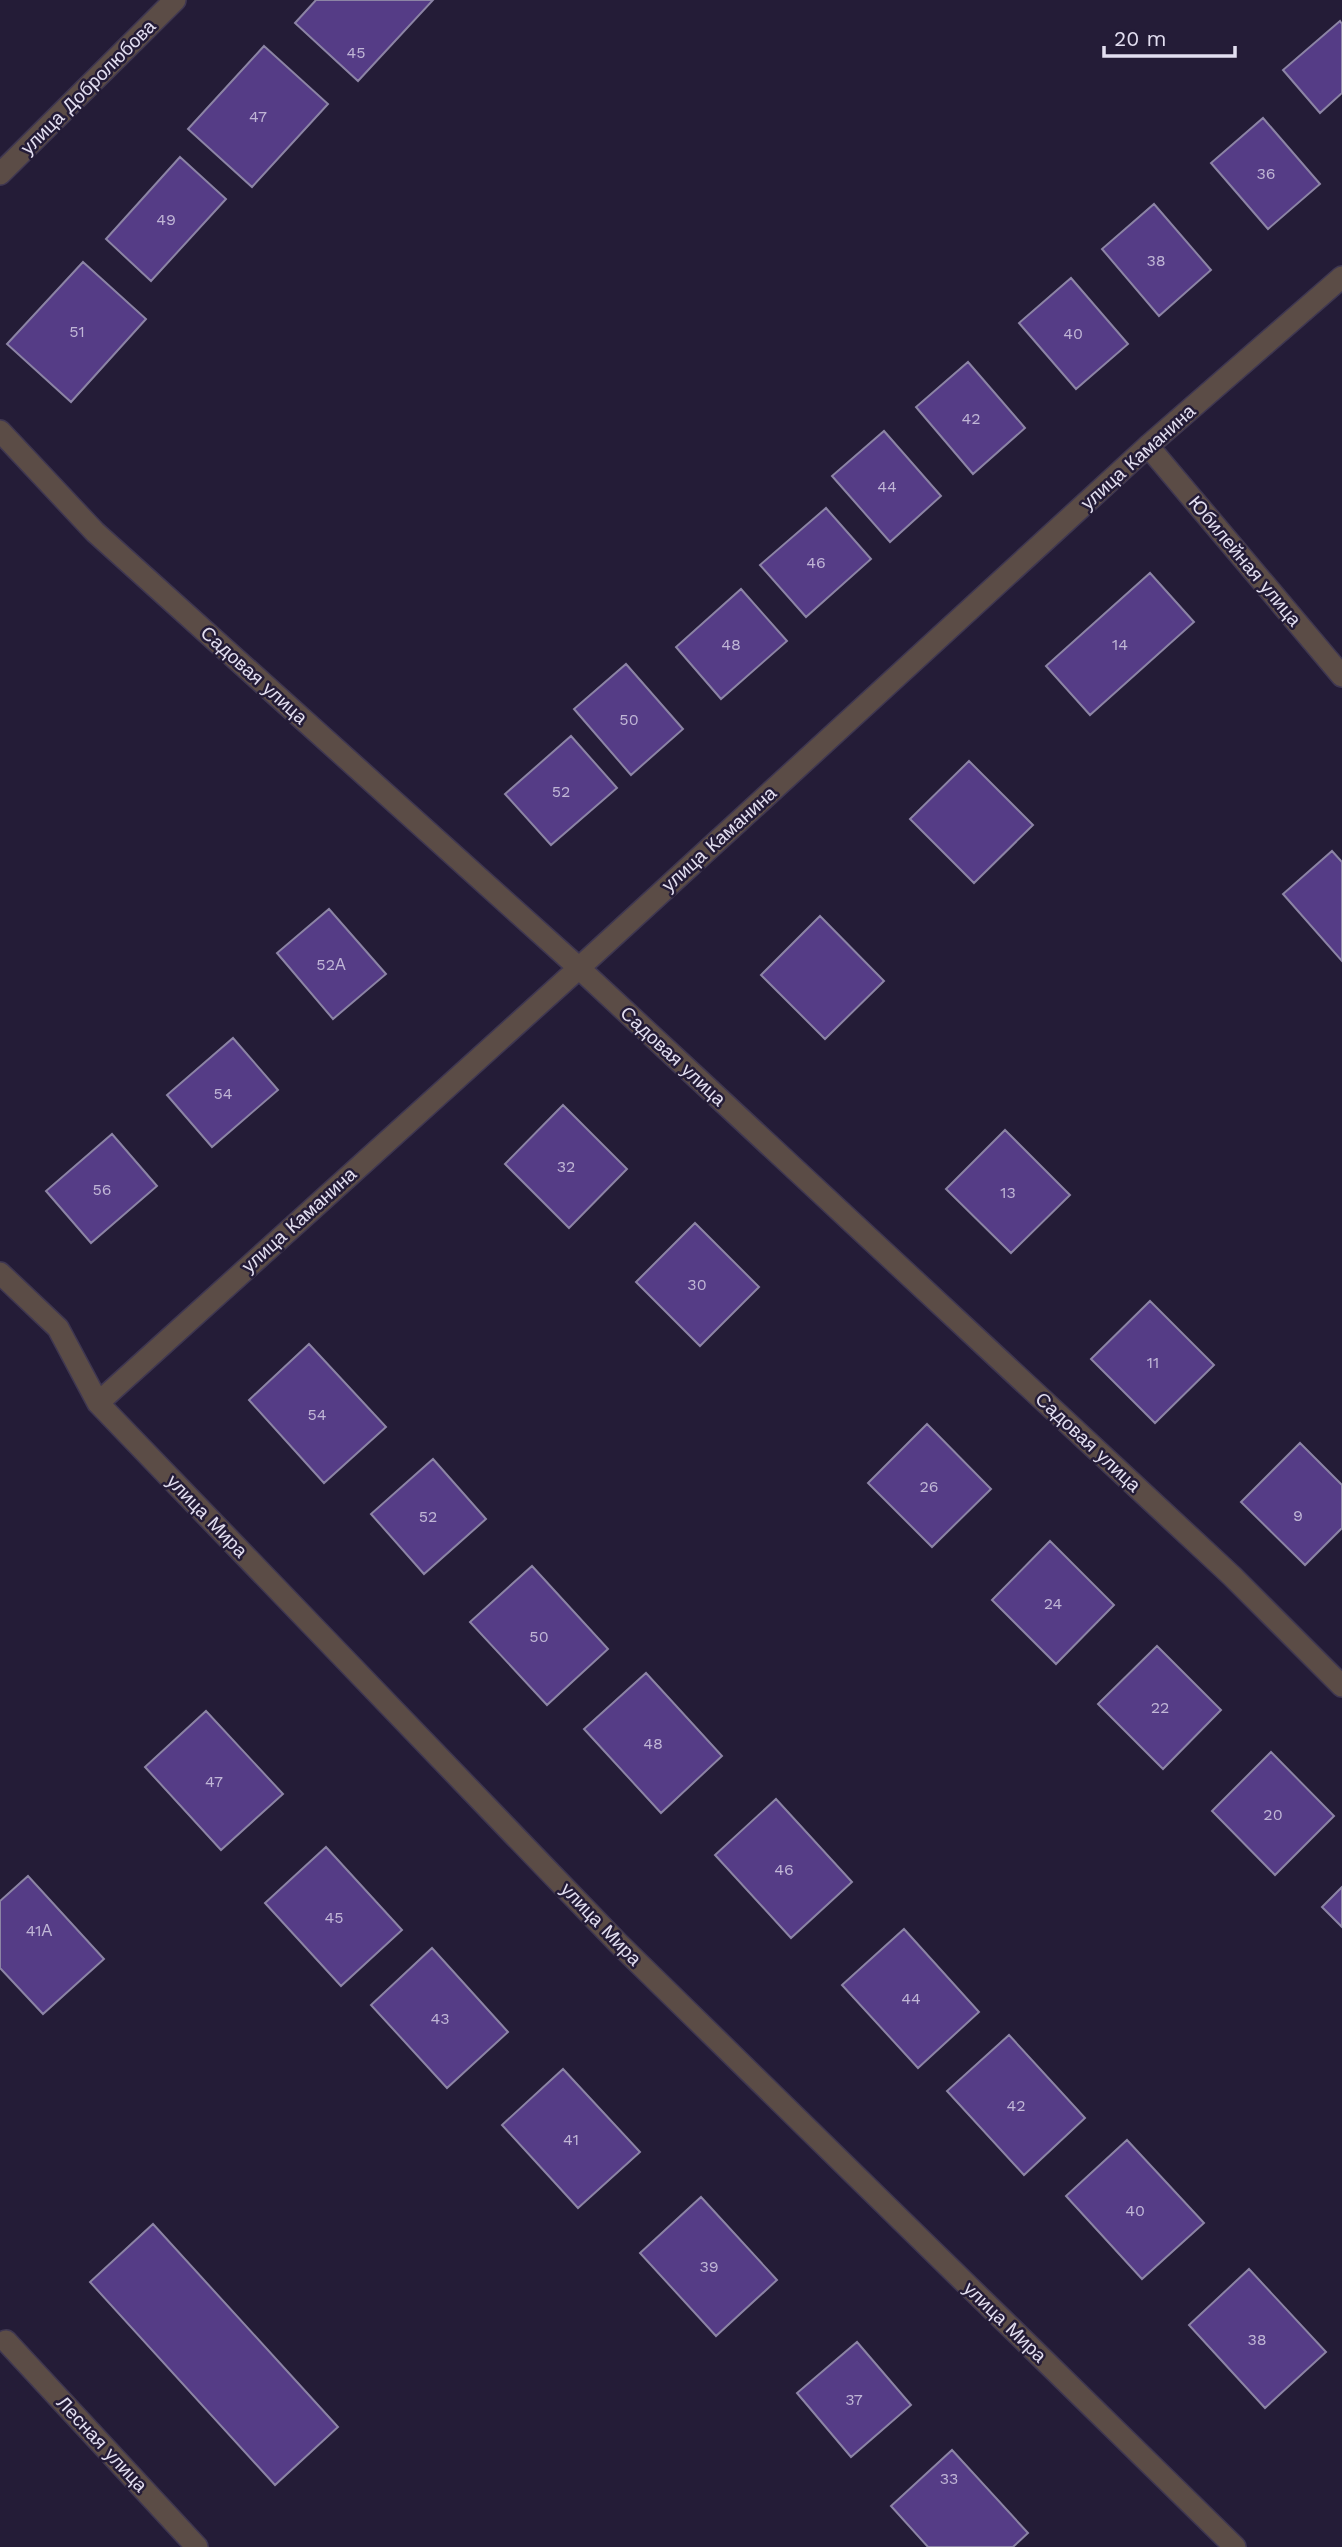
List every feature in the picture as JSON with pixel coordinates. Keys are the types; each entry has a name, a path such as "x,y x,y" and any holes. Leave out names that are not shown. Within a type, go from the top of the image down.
{"street":[{"name":"улица Добролюбова","path":"0,174 175,0"},
{"name":"улица Каманина","path":"98,1403 579,968 1148,446 1342,277"},
{"name":"Садовая улица","path":"0,431 95,532 579,968 1232,1576 1342,1686"},
{"name":"Юбилейная улица","path":"1148,446 1342,676"},
{"name":"улица Мира","path":"0,1273 58,1328 98,1403 618,1943 1235,2547"},
{"name":"Лесная улица","path":"6,2341 197,2547"}],"building":[{"path":"316,0 433,0 358,81 295,23"},
{"path":"1340,21 1342,93 1320,113 1283,70"},
{"path":"264,46 328,104 252,187 188,129"},
{"path":"1263,118 1320,184 1268,229 1211,163"},
{"path":"180,157 226,199 151,281 106,239"},
{"path":"1154,204 1211,270 1159,316 1102,249"},
{"path":"83,262 146,319 71,402 7,344"},
{"path":"1071,278 1128,344 1076,389 1019,323"},
{"path":"968,362 1025,428 973,474 916,407"},
{"path":"884,431 941,496 890,542 832,476"},
{"path":"826,508 871,559 806,617 760,565"},
{"path":"1150,573 1194,622 1090,715 1046,666"},
{"path":"741,589 787,641 721,699 676,647"},
{"path":"626,664 683,729 631,775 574,709"},
{"path":"571,736 617,788 551,845 505,794"},
{"path":"969,761 1033,825 974,883 910,819"},
{"path":"1332,851 1342,862 1342,961 1283,894"},
{"path":"329,909 386,974 333,1019 277,953"},
{"path":"820,916 884,981 825,1039 761,975"},
{"path":"233,1038 278,1090 212,1147 167,1095"},
{"path":"563,1105 627,1169 569,1228 505,1164"},
{"path":"1005,1130 1070,1195 1011,1253 946,1189"},
{"path":"112,1134 157,1186 91,1243 46,1191"},
{"path":"695,1223 759,1287 700,1346 636,1282"},
{"path":"1150,1301 1214,1365 1155,1423 1091,1359"},
{"path":"309,1344 386,1427 324,1483 249,1400"},
{"path":"927,1424 991,1489 932,1547 868,1483"},
{"path":"1300,1443 1342,1485 1342,1528 1305,1565 1241,1502"},
{"path":"433,1459 486,1519 424,1574 371,1514"},
{"path":"1050,1541 1114,1605 1056,1664 992,1600"},
{"path":"532,1566 608,1649 547,1705 470,1622"},
{"path":"1157,1646 1221,1710 1163,1769 1098,1704"},
{"path":"646,1673 722,1756 661,1813 584,1729"},
{"path":"206,1711 283,1794 221,1850 145,1767"},
{"path":"1271,1752 1334,1816 1275,1875 1212,1811"},
{"path":"776,1799 852,1882 791,1938 715,1855"},
{"path":"326,1847 402,1930 341,1986 265,1903"},
{"path":"28,1876 104,1959 43,2014 0,1968 0,1901"},
{"path":"1342,1887 1342,1927 1322,1907"},
{"path":"904,1929 979,2012 918,2068 842,1985"},
{"path":"432,1948 508,2032 447,2088 371,2005"},
{"path":"1009,2035 1085,2118 1024,2175 947,2091"},
{"path":"563,2069 640,2152 578,2208 502,2125"},
{"path":"1127,2140 1204,2223 1142,2279 1066,2196"},
{"path":"701,2197 777,2280 716,2336 640,2253"},
{"path":"153,2224 338,2427 275,2485 90,2282"},
{"path":"1249,2269 1326,2352 1265,2408 1189,2325"},
{"path":"857,2342 911,2405 851,2457 797,2393"},
{"path":"952,2450 1028,2533 1013,2547 928,2547 891,2506"}]}
